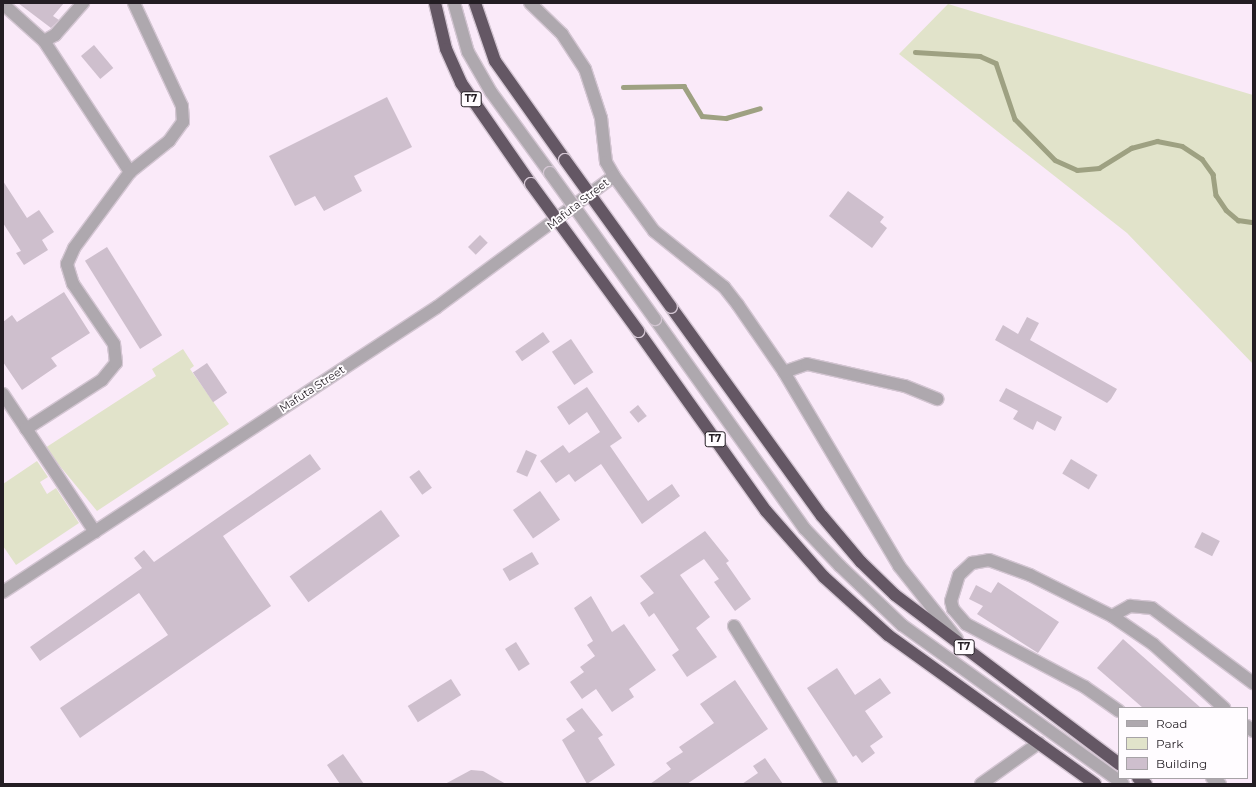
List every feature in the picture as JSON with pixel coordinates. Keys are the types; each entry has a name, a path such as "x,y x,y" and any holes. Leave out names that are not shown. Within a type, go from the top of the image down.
{"highway":[{"name":"T7","path":"434,3 446,49 461,83 531,184 766,511 824,577 888,635 1095,784"},
{"name":"T7","path":"475,3 495,61 822,516 860,562 895,595 1118,763"}],"lane":[{"path":"44,41 55,35 83,3"},
{"path":"26,429 102,380 116,363 114,344 73,284 67,264 74,248 130,172 169,141 183,122 182,106 134,3"},
{"path":"454,3 468,52 491,92 805,528 840,566 902,625 1123,784"},
{"path":"530,3 562,34 585,69 601,118 606,162 614,176 654,231 724,287 784,372 899,566 963,647"},
{"path":"3,4 44,41 130,172"},
{"name":"Mafuta Street","path":"3,592 437,307 614,176"},
{"path":"784,372 807,364 905,386 937,399"},
{"path":"3,394 95,532"},
{"path":"1118,710 1085,688 966,624 953,609 951,601 959,575 972,563 989,560 1030,575 1112,616 1153,644 1223,707"},
{"path":"1112,616 1130,606 1152,608 1253,683"},
{"path":"734,626 831,784"},
{"path":"981,784 1038,743"},
{"path":"1084,756 1116,784"}],"green space":[{"path":"948,4 1253,95 1253,364 1127,233 899,54"},
{"path":"183,349 194,366 190,369 229,424 97,511 45,448 156,376 152,369"},
{"path":"37,461 48,477 40,482 47,494 56,488 79,523 16,565 3,546 3,484"}],"building":[{"path":"18,3 64,3 53,16 59,20 51,28"},
{"path":"94,45 113,68 100,79 81,56"},
{"path":"387,97 412,147 354,176 362,191 324,211 315,196 295,206 269,156"},
{"path":"3,181 27,218 39,210 54,232 42,240 48,250 24,265 16,253 21,251 3,223"},
{"path":"848,191 884,217 880,222 887,228 872,248 829,216"},
{"path":"480,235 488,243 476,255 468,247"},
{"path":"107,247 162,335 140,349 85,261"},
{"path":"64,292 90,333 51,358 57,366 22,390 3,362 3,322 12,315 17,322"},
{"path":"1027,317 1039,323 1030,340 1117,389 1107,403 995,340 1003,325 1018,334"},
{"path":"543,332 550,342 522,361 515,352"},
{"path":"571,339 593,372 574,385 552,352"},
{"path":"207,363 227,393 213,402 193,373"},
{"path":"587,387 622,438 610,446 648,501 672,484 680,496 642,524 601,464 575,482 569,474 556,483 540,461 563,445 569,453 600,432 587,412 569,425 557,407"},
{"path":"1006,388 1062,417 1055,431 1037,421 1033,430 1013,419 1018,411 999,401"},
{"path":"638,405 647,416 638,423 629,412"},
{"path":"526,450 537,455 527,477 516,472"},
{"path":"310,454 321,469 223,536 271,606 80,738 60,708 168,635 139,593 40,661 30,647 142,568 134,558 144,550 154,562"},
{"path":"1071,459 1098,475 1089,490 1062,474"},
{"path":"419,470 432,488 422,495 409,477"},
{"path":"540,491 560,520 533,539 513,510"},
{"path":"381,510 400,536 308,602 290,576"},
{"path":"705,531 729,561 726,563 751,599 735,611 714,582 719,579 704,559 680,575 710,617 696,628 717,657 687,677 672,655 679,650 654,613 649,617 640,603 654,593 640,576"},
{"path":"1202,532 1220,541 1212,556 1194,547"},
{"path":"532,552 539,564 510,581 503,569"},
{"path":"998,582 1059,622 1038,653 977,614 983,606 969,599 976,585 991,593"},
{"path":"591,596 612,632 624,624 656,670 629,689 634,697 612,712 596,689 582,699 570,682 584,672 580,667 595,656 587,645 593,641 574,608"},
{"path":"1123,639 1200,707 1142,707 1097,668"},
{"path":"516,642 530,664 519,671 505,649"},
{"path":"837,668 855,695 880,678 891,693 865,711 883,737 870,746 875,753 862,763 856,755 853,757 807,688"},
{"path":"451,679 461,695 418,722 408,706"},
{"path":"735,680 768,729 687,784 650,784 671,769 666,763 683,752 679,747 714,723 700,704"},
{"path":"582,708 603,735 598,738 615,765 587,784 562,740 575,731 566,719"},
{"path":"343,754 364,784 340,784 327,765"},
{"path":"765,758 783,784 742,784 758,773 753,766"},
{"path":"471,770 483,771 506,784 445,784"}],"waterway":[{"path":"915,52 980,56 996,63 1015,119 1055,160 1077,170 1099,168 1131,148 1157,141 1182,146 1202,159 1213,174 1216,195 1226,210 1238,220 1253,222"},
{"path":"623,87 684,86 702,116 726,118 760,108"}]}
